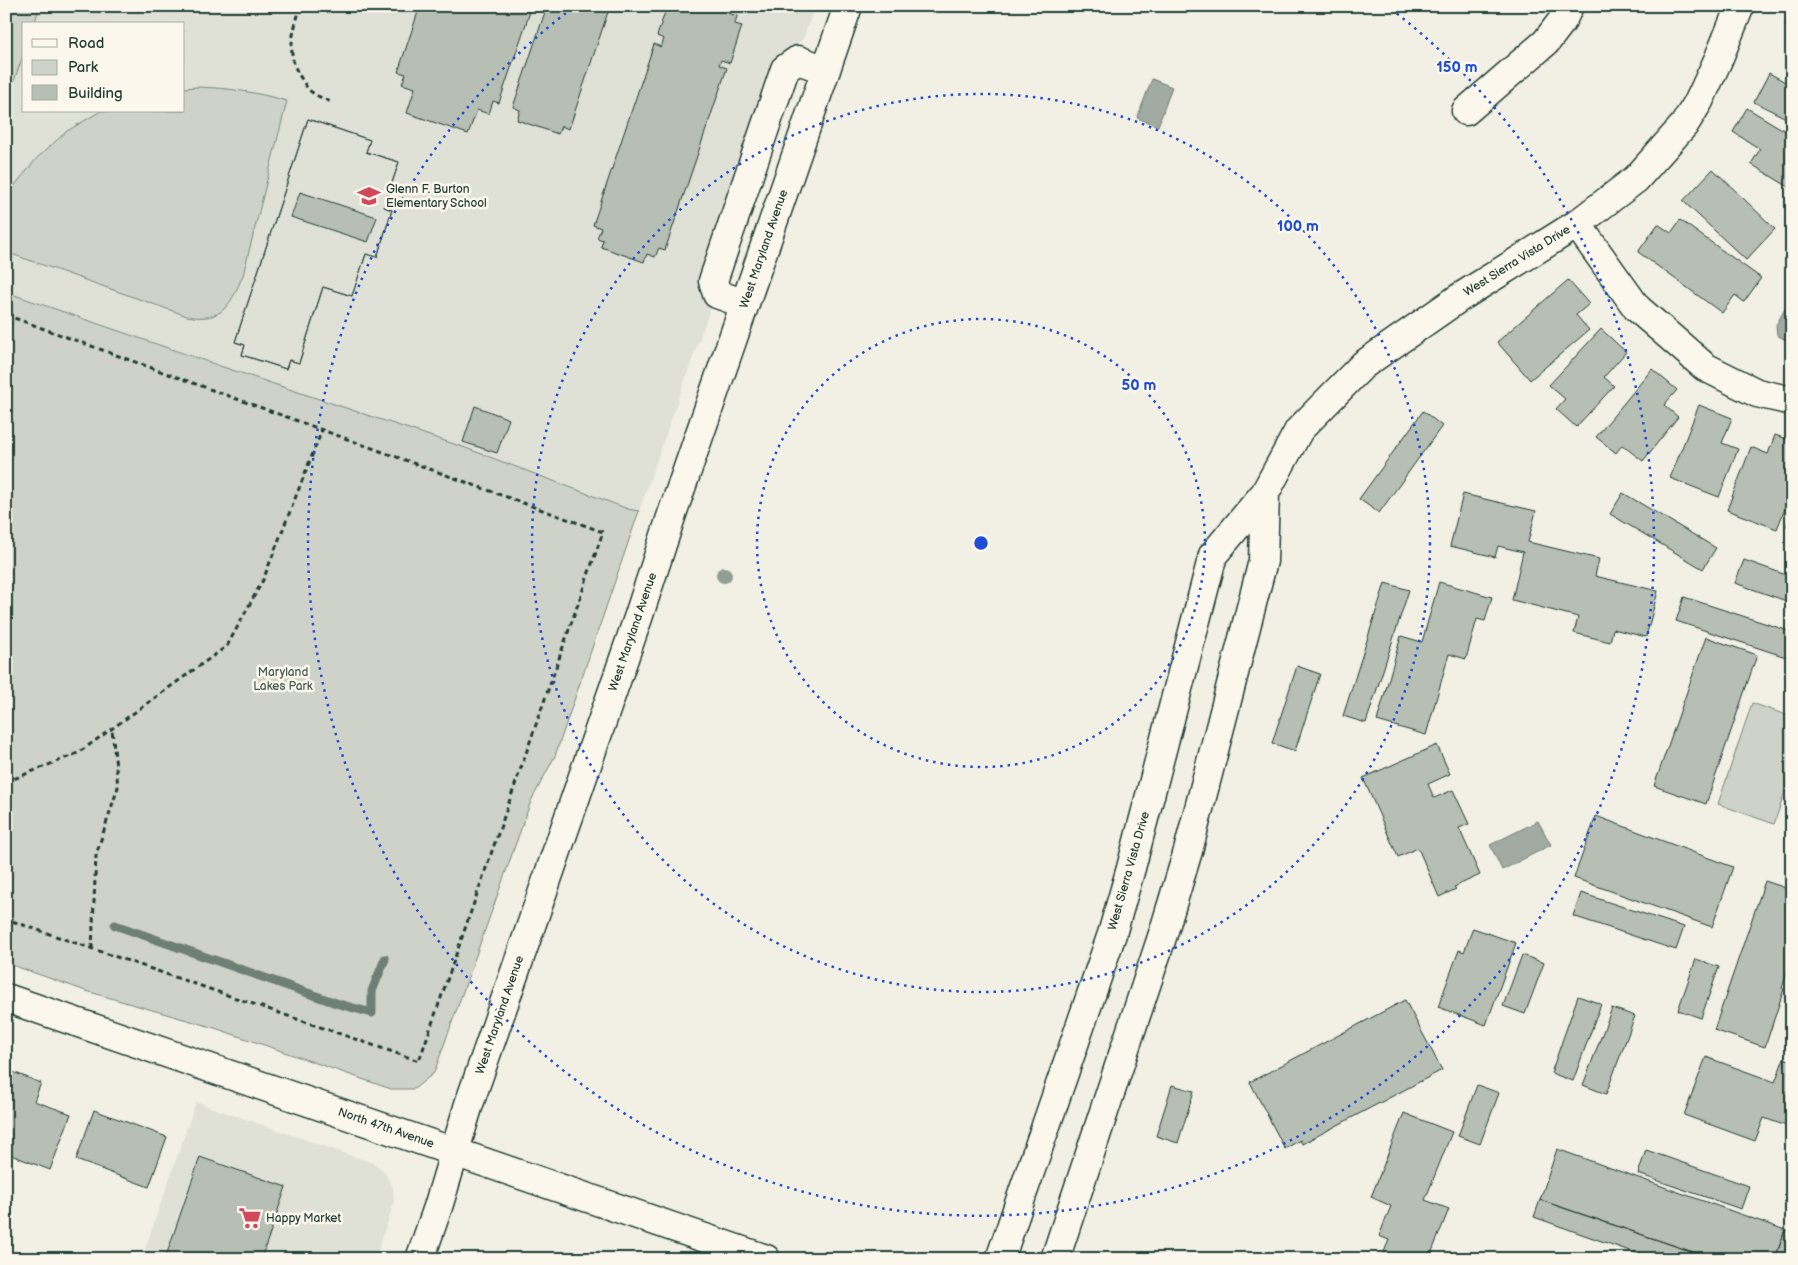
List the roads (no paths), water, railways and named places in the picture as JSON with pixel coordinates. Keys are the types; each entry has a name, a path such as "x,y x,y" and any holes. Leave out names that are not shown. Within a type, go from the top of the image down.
{"street":[{"name":"West Maryland Avenue","path":"420,1259 469,1104 848,6"},
{"path":"1466,111 1546,42 1562,21 1569,6"},
{"name":"West Sierra Vista Drive","path":"1000,1259 1112,934 1213,555 1265,493 1299,430 1363,364 1459,298 1578,224 1636,179 1684,125 1709,81 1740,6"},
{"path":"745,304 717,294 713,281 785,68 798,60 826,70"},
{"path":"1578,224 1637,308 1705,367 1757,393 1792,402"},
{"name":"West Sierra Vista Drive","path":"1055,1259 1163,934 1188,852 1263,560 1265,493"},
{"name":"North 47th Avenue","path":"6,998 766,1259"}],"waterway":[{"path":"115,925 339,1004 372,1013 372,991 385,959"}],"place":[{"name":"Glenn F. Burton Elementary School","path":"369,196"},
{"name":"Happy Market","path":"250,1218"}],"park label":[{"name":"Maryland Lakes Park","path":"283,679"}]}
